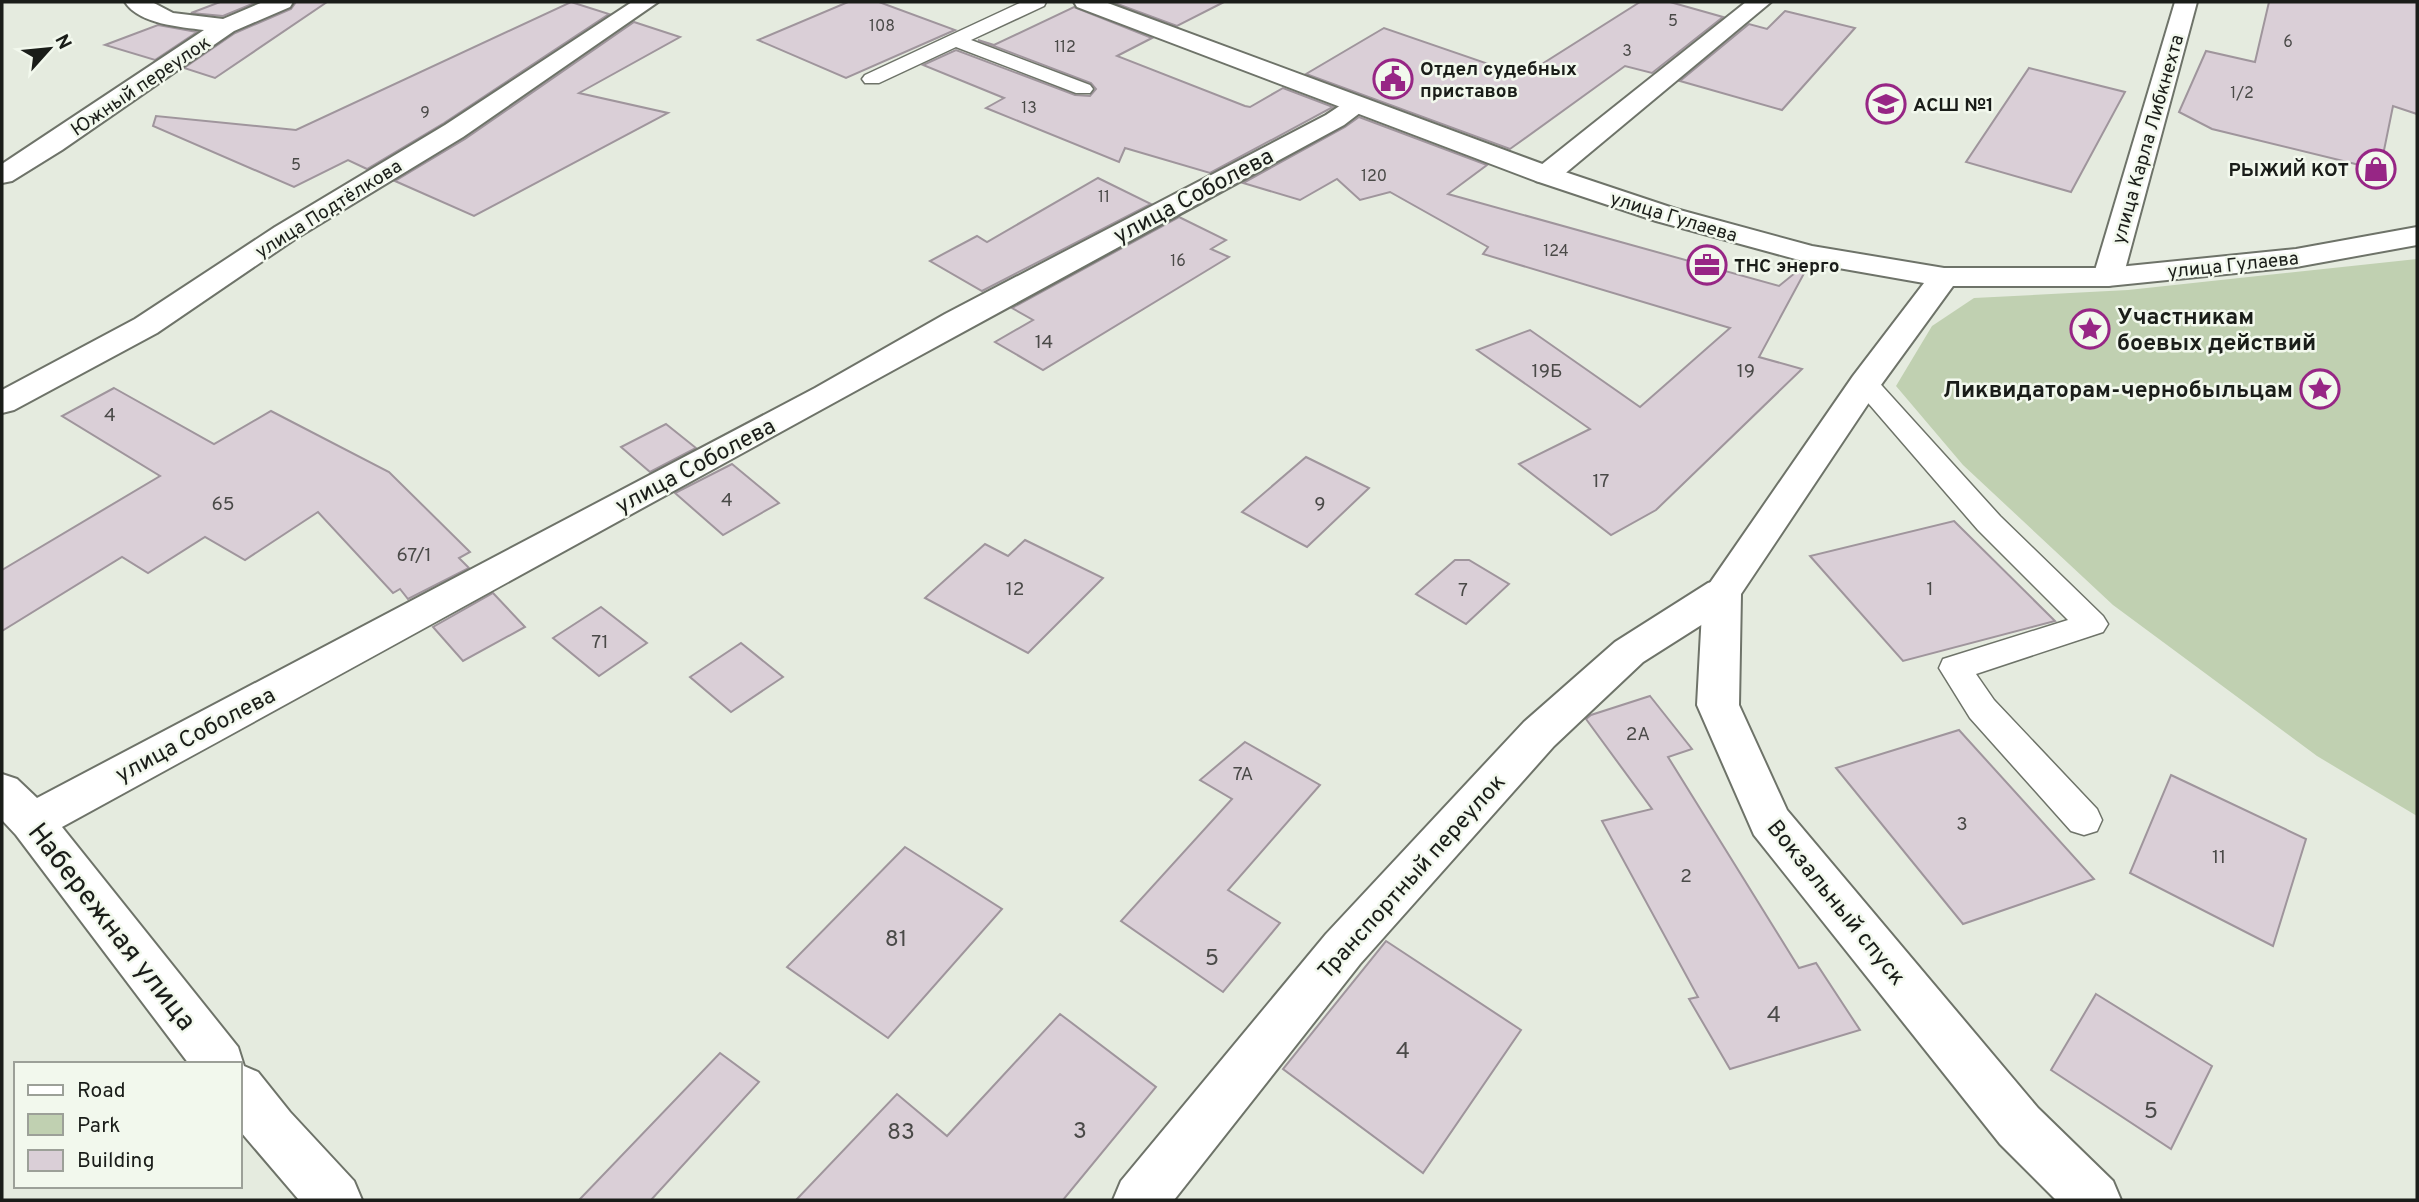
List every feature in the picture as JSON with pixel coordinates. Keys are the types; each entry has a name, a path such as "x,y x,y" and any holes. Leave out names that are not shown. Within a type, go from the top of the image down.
{"street":[{"path":"136,2 167,19 226,26"},
{"name":"Южный переулок","path":"2,175 53,144 226,26 282,2"},
{"name":"улица Подтёлкова","path":"2,402 146,326 285,233 454,131 647,2"},
{"name":"улица Гулаева","path":"1084,2 1546,175 1666,215 1810,254 1944,277 2108,277 2296,258 2417,236"},
{"path":"1546,175 1760,2"},
{"name":"улица Карла Либкнехта","path":"2108,277 2186,2"},
{"name":"улица Соболева","path":"17,807 827,395 956,321 1335,120 1356,106"},
{"path":"1722,593 1865,383 1944,277"},
{"name":"Транспортный переулок","path":"1140,1200 1343,949 1539,734 1629,652 1722,593"},
{"name":"Вокзальный спуск","path":"1722,593 1718,705 1770,822 2019,1126 2094,1200"},
{"name":"Набережная улица","path":"17,807 218,1062"},
{"path":"242,1092 271,1129 335,1200"}],"lane":[{"path":"872,79 1038,2"},
{"path":"954,40 1083,89"},
{"path":"1865,383 1989,523 2092,624 1955,668 1982,709 2084,820"}],"green space":[{"path":"2417,259 2417,816 2317,756 2113,605 1963,465 1896,386 1932,326 1974,298 2128,290"}],"building":[{"path":"220,2 257,2 223,16 191,13"},
{"path":"296,2 327,2 215,78 184,68 235,33 291,9"},
{"path":"571,2 609,14 444,123 367,169 348,160 294,187 153,126 156,116 296,130"},
{"path":"848,2 879,2 955,30 846,78 758,40"},
{"path":"1112,2 1224,2 1177,26"},
{"path":"1640,2 1670,2 1723,17 1652,73 1625,66 1510,149 1306,74 1384,28 1523,76"},
{"path":"2269,2 2417,2 2417,114 2393,106 2380,170 2212,129 2179,112 2206,51 2255,62"},
{"path":"1074,7 1152,38 1117,56 1245,106 1250,107 1283,88 1333,107 1210,173 1125,148 1119,162 986,108 1004,98 923,65 956,50 1075,95 1090,96 1096,89 1091,83 978,40 994,45"},
{"path":"1785,11 1855,28 1782,110 1680,81 1749,24 1767,29"},
{"path":"634,22 680,37 579,93 668,113 474,216 395,181 465,139"},
{"path":"158,25 197,32 155,60 105,45"},
{"path":"2029,68 2125,92 2071,192 1966,162"},
{"path":"1359,117 1487,165 1448,194 1779,286 1806,264 1808,266 1759,357 1802,369 1656,510 1611,535 1519,464 1590,429 1477,350 1530,330 1640,407 1730,328 1483,254 1488,247 1390,192 1360,200 1337,179 1300,200 1243,183"},
{"path":"1098,178 1151,204 982,291 930,261 977,236 987,242"},
{"path":"1179,217 1226,240 1211,249 1229,257 1043,370 995,342 1033,320 1012,308"},
{"path":"114,388 214,444 271,411 389,472 470,552 459,558 469,568 408,599 400,589 393,593 318,512 245,560 205,537 148,573 122,557 2,631 2,570 160,476 62,416"},
{"path":"666,424 696,448 650,472 621,447"},
{"path":"1306,457 1369,488 1307,547 1242,512"},
{"path":"732,464 779,503 723,535 675,493"},
{"path":"1954,521 2055,621 1903,661 1810,556"},
{"path":"1025,540 1103,578 1028,653 925,598 985,544 1008,556"},
{"path":"1455,560 1469,560 1509,584 1466,624 1416,594"},
{"path":"493,593 525,627 463,661 433,627"},
{"path":"601,607 647,643 599,676 553,638"},
{"path":"741,643 783,677 731,712 690,677"},
{"path":"1650,696 1692,749 1668,757 1799,968 1816,963 1860,1030 1730,1069 1689,999 1698,997 1602,821 1652,809 1586,719"},
{"path":"1959,730 2094,879 1963,924 1836,768"},
{"path":"1245,742 1320,785 1228,890 1280,923 1223,992 1121,921 1232,799 1200,780"},
{"path":"2171,775 2306,839 2273,946 2130,873"},
{"path":"905,847 1002,909 888,1038 787,967"},
{"path":"1386,941 1521,1030 1423,1173 1283,1069"},
{"path":"2096,994 2212,1066 2171,1149 2051,1070"},
{"path":"1060,1014 1156,1087 1063,1200 796,1200 897,1094 947,1136"},
{"path":"720,1053 759,1082 651,1200 579,1200"}],"place":[{"name":"Отдел судебных приставов","path":"1393,79"},
{"name":"АСШ №1","path":"1886,104"},
{"name":"РЫЖИЙ КОТ","path":"2376,169"},
{"name":"ТНС энерго","path":"1707,265"},
{"name":"Участникам боевых действий","path":"2090,329"},
{"name":"Ликвидаторам-чернобыльцам","path":"2320,389"}]}
